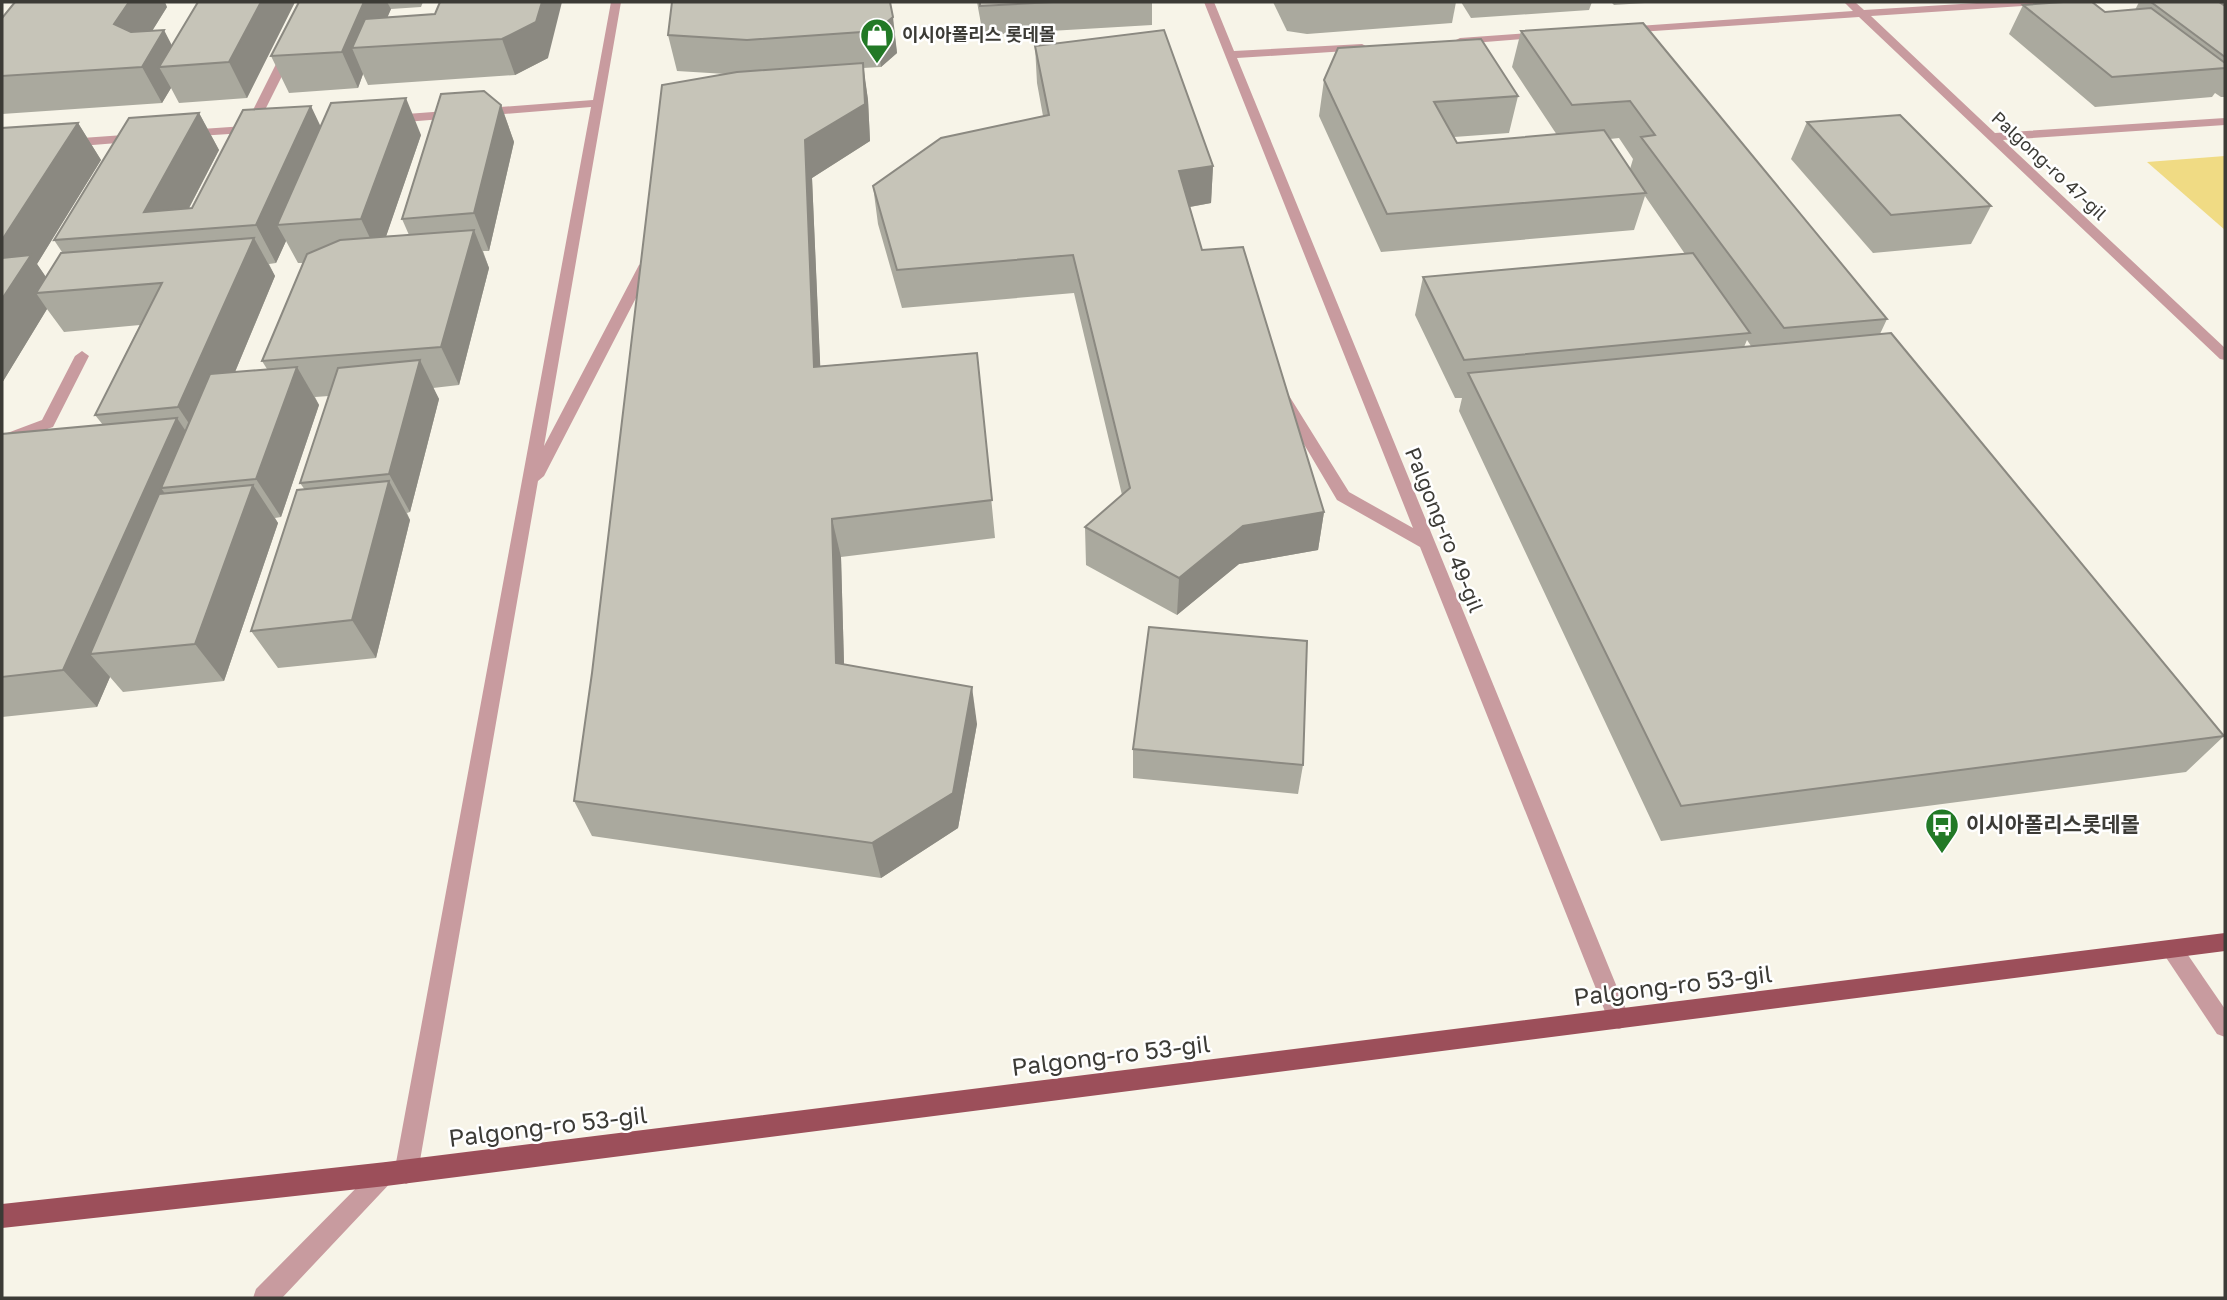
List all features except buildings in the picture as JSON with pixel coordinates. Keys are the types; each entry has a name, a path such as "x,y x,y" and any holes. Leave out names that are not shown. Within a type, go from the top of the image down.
{"main road":[{"name":"Palgong-ro 53-gil","path":"2,1216 396,1173 2225,942"}],"street":[{"path":"265,1298 396,1173 528,491 616,2"},
{"name":"Palgong-ro 49-gil","path":"1209,2 1619,1019"},
{"name":"Palgong-ro 47-gil","path":"1849,2 2225,356"},
{"path":"1618,31 2036,2"},
{"path":"1452,41 1563,34"},
{"path":"242,144 257,129 296,35"},
{"path":"1230,55 1369,46"},
{"path":"374,120 597,103"},
{"path":"1992,137 2225,121"},
{"path":"167,136 257,129"},
{"path":"57,144 153,137"},
{"path":"528,491 611,337 646,265"},
{"path":"2,440 48,423 82,356"},
{"path":"1276,385 1343,496 1427,543"},
{"path":"2172,948 2225,1027"}],"shaded area":[{"path":"2225,156 2225,230 2147,162"}],"place":[{"name":"이시아폴리스 롯데몰","path":"877,65"},
{"name":"이시아폴리스롯데몰","path":"1942,855"}]}
